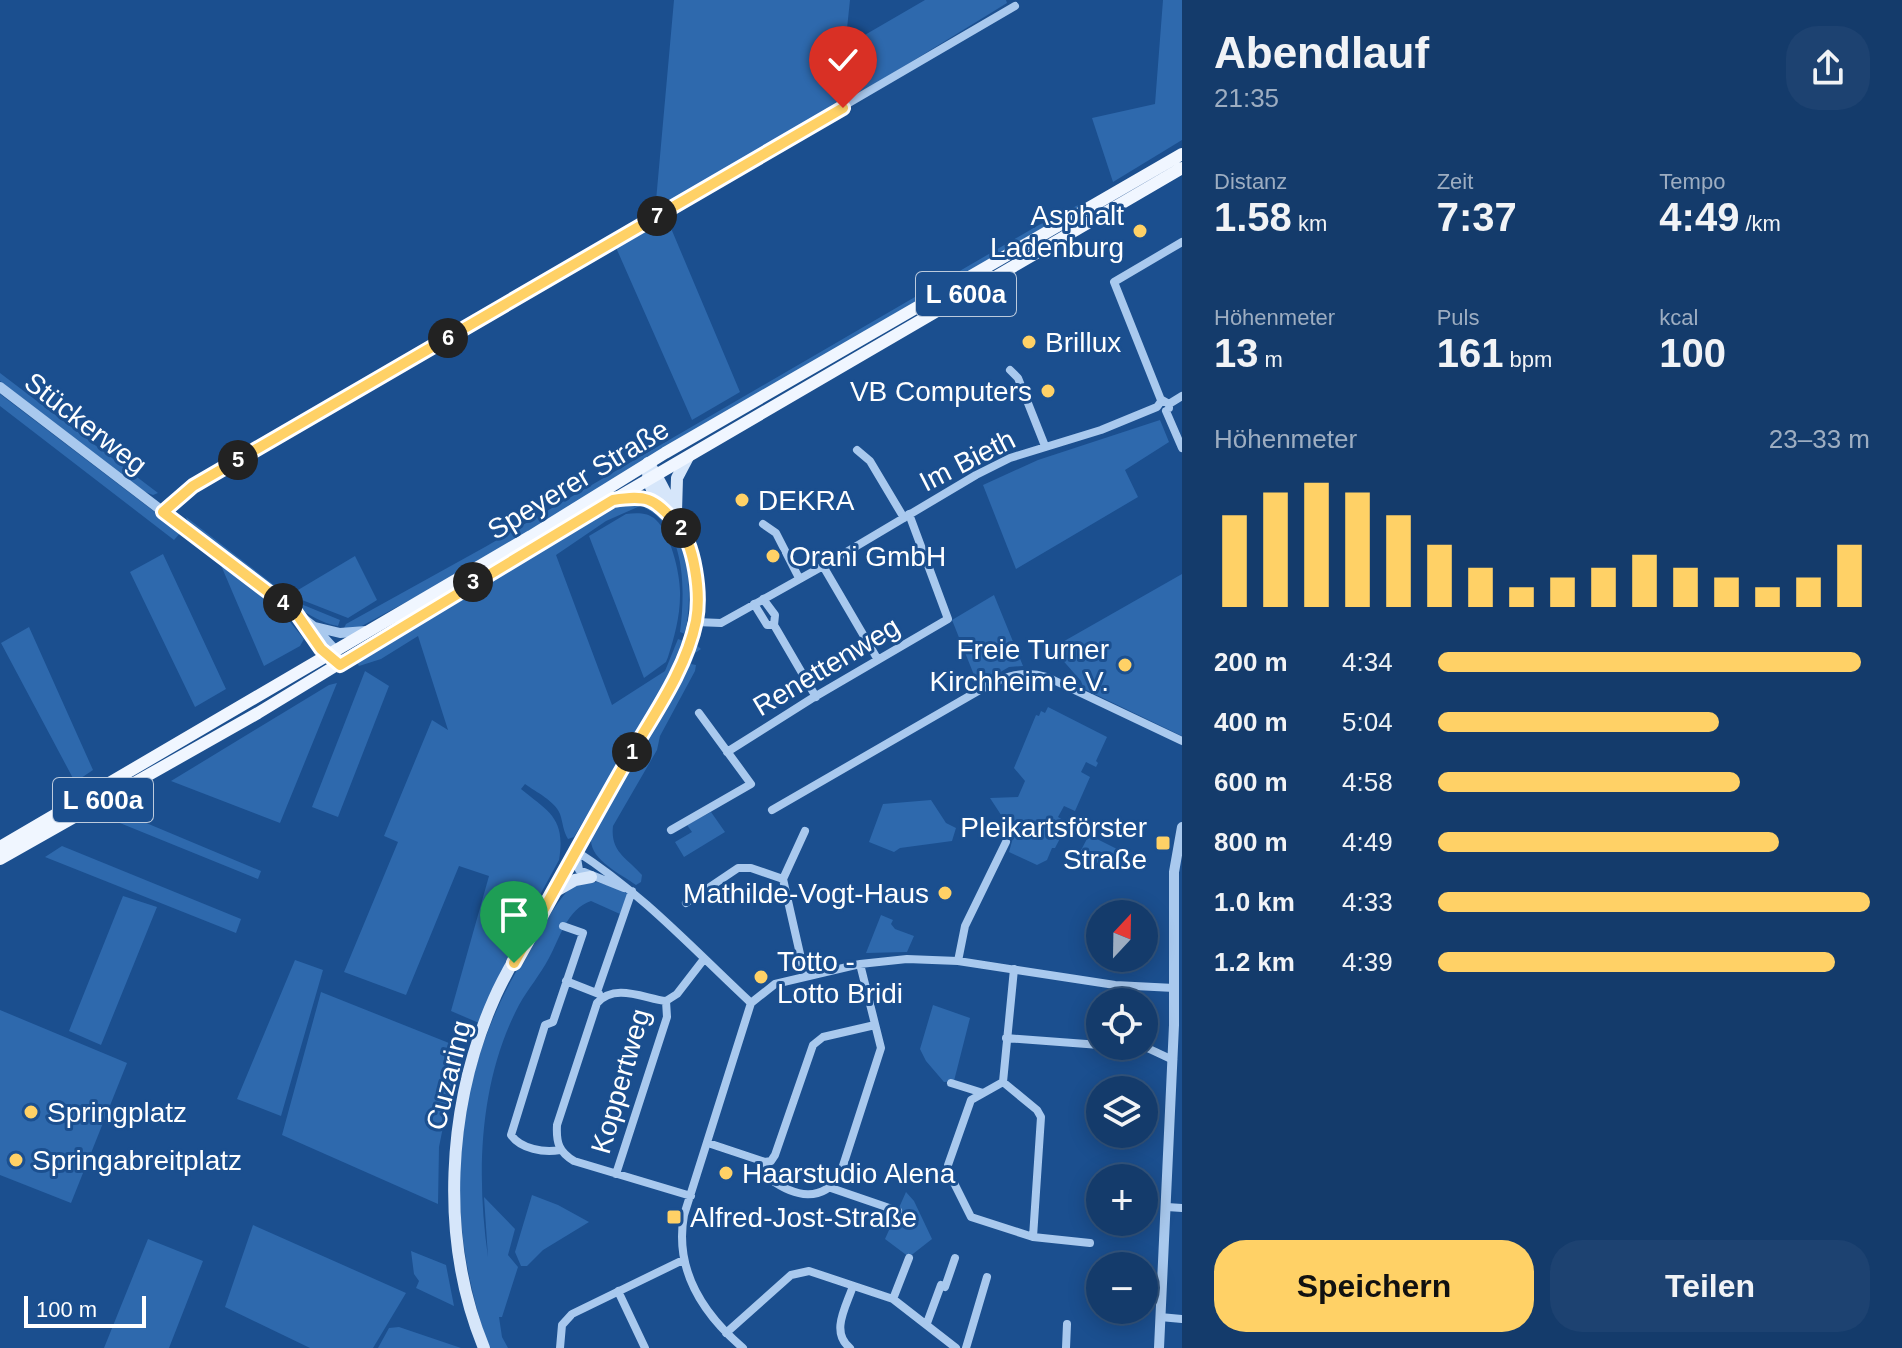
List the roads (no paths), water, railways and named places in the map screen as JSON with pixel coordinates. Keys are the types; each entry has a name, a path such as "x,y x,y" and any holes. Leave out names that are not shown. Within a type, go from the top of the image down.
{"main road":[{"name":"Speyerer Straße","path":"0,847 584,504 648,463 1182,154"},
{"name":"Speyerer Straße","path":"0,859 340,665 613,500 1182,168"},
{"path":"676,516 677,478 688,457"},
{"name":"Cuzaring","path":"648,463 661,506 682,529"},
{"name":"Cuzaring","path":"484,1348 466,1287 458,1237 457,1127 469,1069 488,1012 667,692 690,643 696,622 697,582 682,529 652,478"},
{"path":"613,500 641,497 661,506"},
{"path":"554,892 575,880 591,877"}],"street":[{"path":"163,512 193,486 1015,6"},
{"path":"1182,242 1114,282 1182,448"},
{"name":"Im Bieth","path":"1010,370 1018,378 1045,446"},
{"name":"Stückerweg","path":"0,387 314,627 330,653"},
{"name":"Im Bieth","path":"696,622 721,623 1010,458 1101,430 1182,396"},
{"name":"Im Bieth","path":"857,450 870,461 906,516 948,619"},
{"path":"763,524 776,533 799,578"},
{"path":"823,566 878,660"},
{"path":"763,599 775,615 774,625 816,697"},
{"path":"754,604 767,625 774,625"},
{"name":"Stückerweg","path":"296,613 340,665"},
{"name":"Renettenweg","path":"727,752 948,619"},
{"path":"314,627 340,633 368,631"},
{"path":"772,810 985,687 1017,673 1047,677 1182,741"},
{"path":"671,830 751,784 699,713"},
{"path":"1159,1348 1173,1060 1178,1027 1174,988 1178,918 1174,872 1182,827"},
{"path":"805,831 783,879 805,976"},
{"path":"958,961 965,926 1006,842"},
{"path":"576,851 579,870 632,891"},
{"path":"576,851 666,919 751,1003"},
{"path":"686,903 738,868 751,868 783,879"},
{"path":"632,891 557,1125 556,1140 560,1150 574,1161 691,1196"},
{"path":"560,1150 548,1152 517,1143 511,1135 545,1025 553,1022 583,933 563,926"},
{"path":"566,981 599,995 623,992 666,1001 677,994 704,959"},
{"path":"743,1348 726,1333 699,1295 683,1260 681,1238 684,1215 751,1003 775,984 860,964 907,959 958,961 1115,985 1174,988"},
{"path":"765,1162 770,1179 812,1195 831,1188 840,1175 881,1048 860,964"},
{"path":"1003,1082 1014,969"},
{"name":"Koppertweg","path":"616,1174 667,1017 666,1001"},
{"path":"708,1143 765,1162 771,1161 813,1045 823,1037 875,1025"},
{"path":"1006,1038 1086,1044"},
{"path":"1158,1053 1173,1060"},
{"path":"1003,1082 971,1100 948,1165 948,1171 971,1217 1033,1237 1090,1243"},
{"path":"1003,1082 1037,1110 1041,1117 1033,1237"},
{"path":"951,1083 983,1093"},
{"path":"831,1188 898,1211"},
{"path":"1167,1207 1182,1208"},
{"path":"893,1299 909,1258"},
{"path":"927,1323 955,1258"},
{"path":"560,1348 562,1325 572,1314 683,1260"},
{"path":"726,1333 795,1273 816,1273 893,1299 956,1348"},
{"path":"966,1348 987,1277"},
{"path":"850,1348 842,1342 838,1327 853,1286"},
{"path":"618,1291 645,1348"},
{"path":"1160,1317 1182,1319"},
{"path":"1066,1348 1067,1324"}],"place":[{"name":"Asphalt Ladenburg","path":"1140,231"},
{"name":"Brillux","path":"1029,342"},
{"name":"VB Computers","path":"1048,391"},
{"name":"DEKRA","path":"742,500"},
{"name":"Orani GmbH","path":"773,556"},
{"name":"Freie Turner Kirchheim e.V.","path":"1125,665"},
{"name":"Pleikartsförster Straße","path":"1163,843"},
{"name":"Mathilde-Vogt-Haus","path":"945,893"},
{"name":"Totto - Lotto Bridi","path":"761,977"},
{"name":"Springplatz","path":"31,1112"},
{"name":"Springabreitplatz","path":"16,1160"},
{"name":"Haarstudio Alena","path":"726,1173"},
{"name":"Alfred-Jost-Straße","path":"674,1217"}]}
